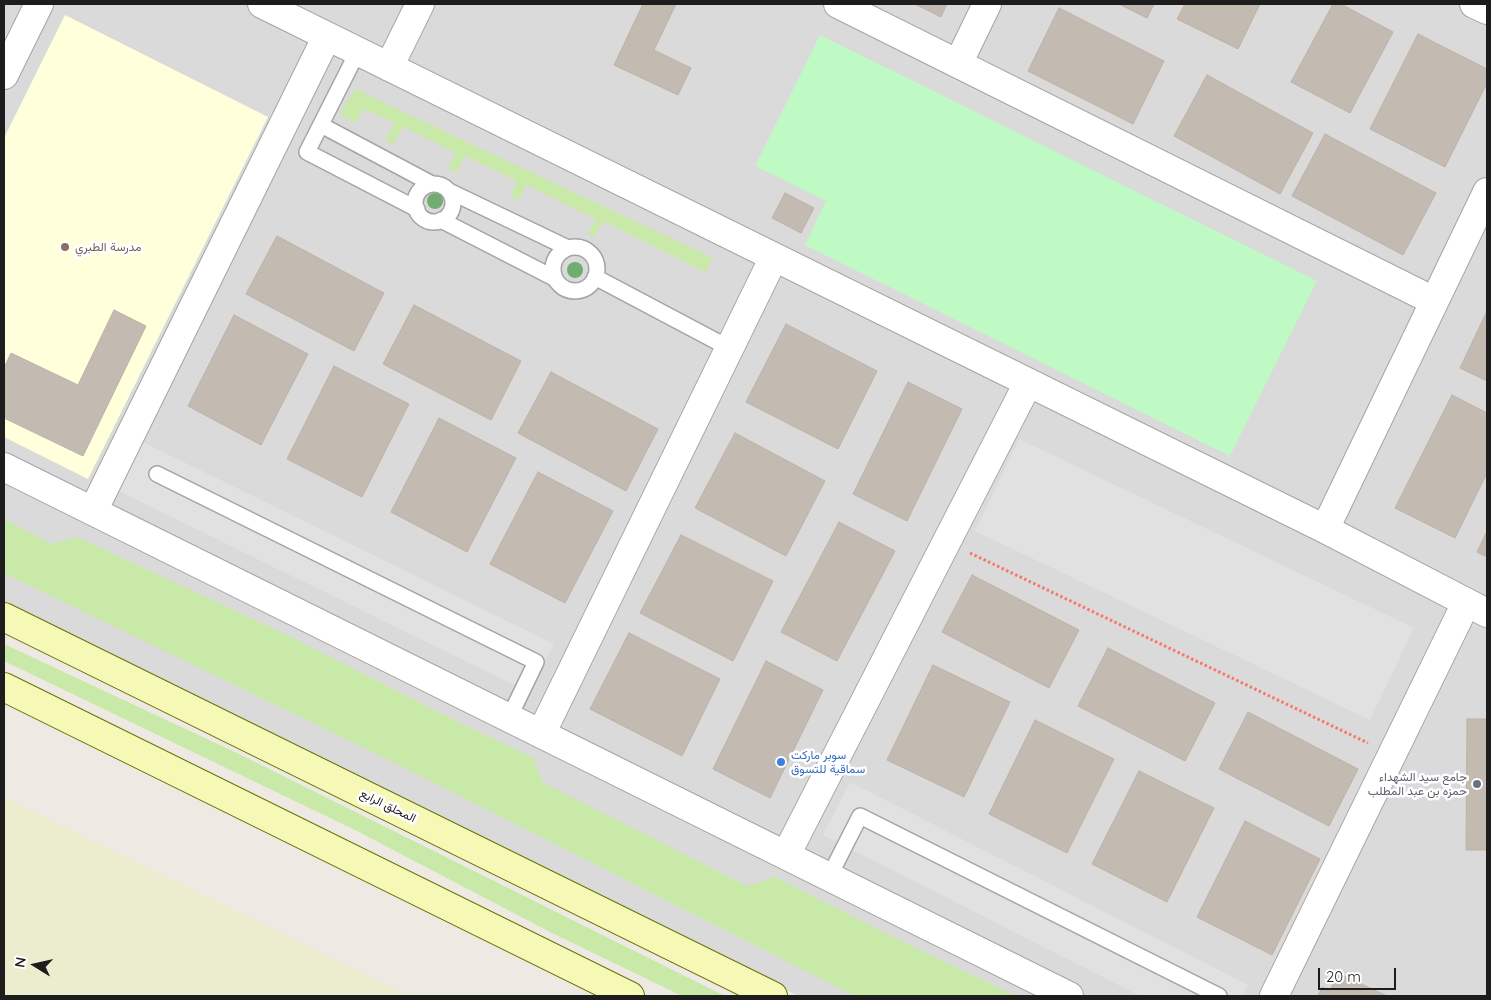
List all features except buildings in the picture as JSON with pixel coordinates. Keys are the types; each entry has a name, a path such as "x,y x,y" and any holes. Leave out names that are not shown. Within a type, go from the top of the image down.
{"main road":[{"name":"المحلق الرابع","path":"4,616 773,996"},
{"path":"4,687 630,996"}],"street":[{"path":"4,75 39,4"},
{"path":"262,4 1325,529 1476,608 1391,754 1274,996"},
{"path":"389,67 420,4"},
{"path":"838,4 1434,301"},
{"path":"958,64 987,4"},
{"path":"1474,4 1487,10"},
{"path":"93,511 327,36"},
{"path":"1325,529 1487,192"},
{"path":"541,734 774,257"},
{"path":"786,855 1028,382"},
{"path":"4,467 1069,996"}],"lane":[{"path":"358,51 308,152 417,209"},
{"path":"321,124 432,184 444,186 452,196 452,209 449,215 433,222 422,217 417,209 416,200 421,189 432,184"},
{"path":"441,220 554,278 564,289 579,291 592,283 595,277 596,263 588,251 582,248 568,248 449,191"},
{"path":"554,278 552,271 553,263 557,256 568,248"},
{"path":"595,277 729,348"},
{"path":"157,474 536,662 509,718"},
{"path":"829,877 860,816 1219,996"}],"path":[{"path":"946,542 1391,754"}],"shaded area":[{"path":"4,4 1487,4 1487,996 799,996 4,611"},
{"path":"65,15 268,117 88,479 4,437 4,138"},
{"path":"1019,439 1414,628 1370,720 975,531"},
{"path":"143,442 554,644 530,693 119,491"},
{"path":"850,782 1248,985 1243,996 1140,996 823,835"},
{"path":"4,797 409,996 4,996"}],"green space":[{"path":"820,35 1317,281 1230,456 805,245 826,201 755,166"},
{"path":"355,89 713,258 705,272 603,221 593,238 588,235 596,219 527,185 518,201 511,195 517,181 465,156 456,173 448,167 456,153 403,127 393,144 385,140 395,123 364,109 355,123 340,114"},
{"path":"4,519 51,544 77,537 283,633 452,719 534,758 542,782 747,886 775,877 891,936 1016,996 855,996 389,760 4,573"},
{"path":"4,644 239,754 725,996 682,996 550,932 355,830 4,661"}],"place":[{"name":"مدرسة الطبري","path":"65,247"},
{"name":"سوبر ماركت سماقية للتسوق","path":"781,762"},
{"name":"جامع سيد الشهداء حمزه بن عبد المطلب","path":"1477,784"}]}
